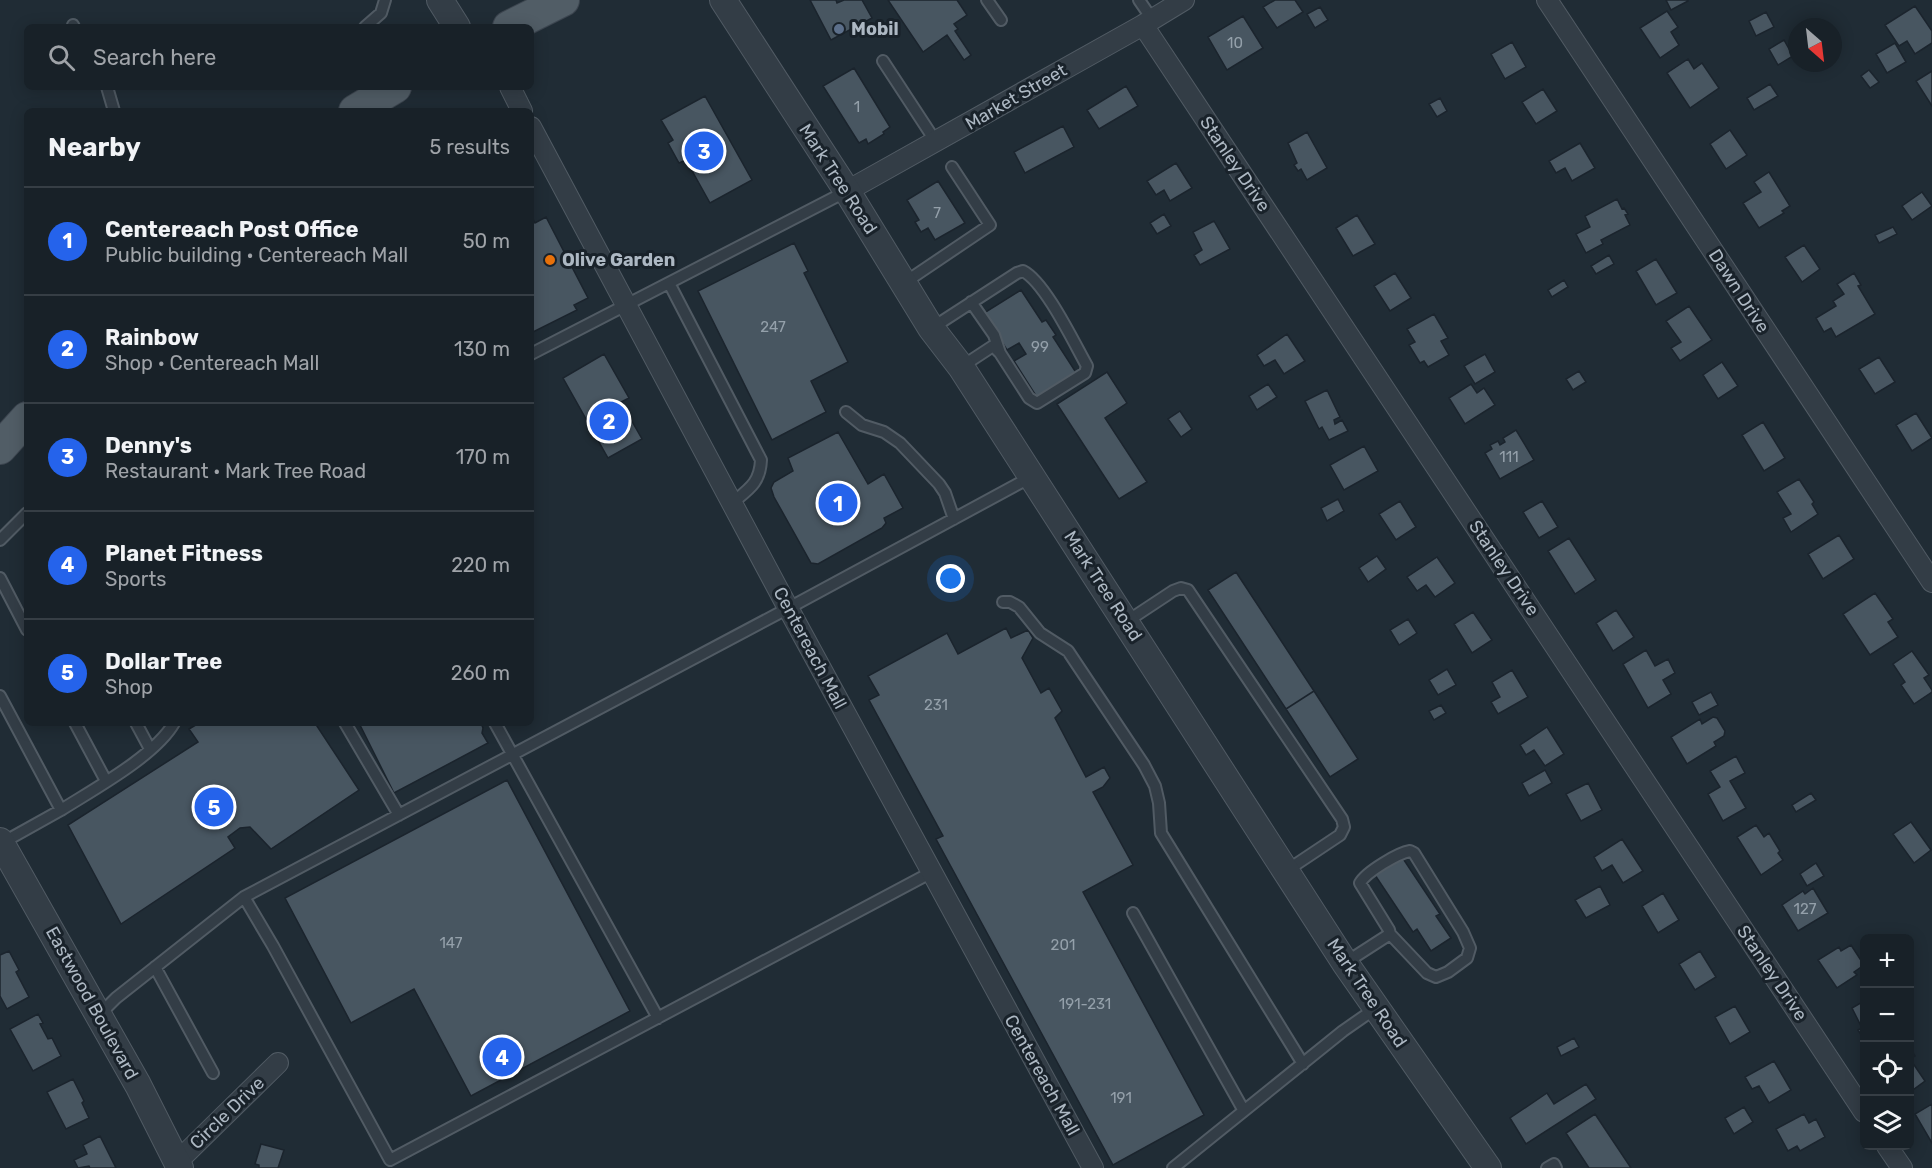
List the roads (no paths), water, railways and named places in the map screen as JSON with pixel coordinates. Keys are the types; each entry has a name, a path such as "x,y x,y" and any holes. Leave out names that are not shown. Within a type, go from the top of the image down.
{"main road":[{"path":"515,24 563,0"},
{"path":"360,108 390,90"}],"street":[{"path":"440,0 456,24"},
{"name":"Mark Tree Road","path":"723,0 847,191 931,328 961,367 1345,963 1488,1168"},
{"name":"Market Street","path":"847,191 1184,0"},
{"name":"Dawn Drive","path":"1547,0 1932,582"},
{"name":"Stanley Drive","path":"1148,22 1860,1106"},
{"path":"512,90 520,108"},
{"name":"Centereach Mall","path":"534,133 788,608 1093,1168"},
{"name":"Eastwood Boulevard","path":"1,842 10,867 98,1015 138,1086 178,1165"},
{"name":"Circle Drive","path":"178,1165 278,1063"},
{"path":"1890,1150 1902,1168"}],"lane":[{"path":"368,24 381,13 385,0"},
{"path":"987,0 1001,20"},
{"path":"1139,0 1148,22"},
{"path":"883,61 936,142"},
{"path":"108,90 113,108"},
{"path":"903,283 990,225 952,167"},
{"path":"534,352 847,191"},
{"path":"931,328 1023,271 1036,281 1050,301 1087,366 1087,370 1034,403 993,346 961,367"},
{"path":"669,283 761,460 761,469 754,484 732,503"},
{"path":"971,302 994,335 1000,353"},
{"path":"846,412 862,425 884,432 900,443 939,484 945,493 954,519"},
{"path":"98,1015 116,998 244,897 1032,477"},
{"path":"0,540 24,517"},
{"path":"0,578 24,624"},
{"path":"1126,622 1173,591 1181,588 1188,590 1342,819 1344,827 1340,835 1286,871"},
{"path":"1003,602 1010,602 1019,607 1040,633 1068,651 1144,765 1155,786 1161,833 1303,1064"},
{"path":"0,696 61,810"},
{"path":"77,726 106,781"},
{"path":"138,726 150,749"},
{"path":"1,842 61,810 134,763 172,726"},
{"path":"347,726 399,815"},
{"path":"497,726 658,1018"},
{"path":"1410,851 1414,853 1470,948 1467,958 1448,972 1436,977 1427,973 1390,934 1360,883 1371,872 1403,852 1410,851"},
{"path":"244,897 390,1160 932,872"},
{"path":"1133,913 1244,1111"},
{"path":"1345,963 1390,934"},
{"path":"155,967 213,1073"},
{"path":"1173,1168 1343,1031 1376,1008"},
{"path":"1547,1168 1554,1164 1556,1168"}],"place":[{"name":"Mobil","path":"839,29"},
{"name":"Denny's","path":"704,151"},
{"name":"Olive Garden","path":"550,260"},
{"name":"Rainbow","path":"609,421"},
{"name":"Centereach Post Office","path":"838,503"},
{"name":"Dollar Tree","path":"214,807"},
{"name":"Planet Fitness","path":"502,1057"}]}
